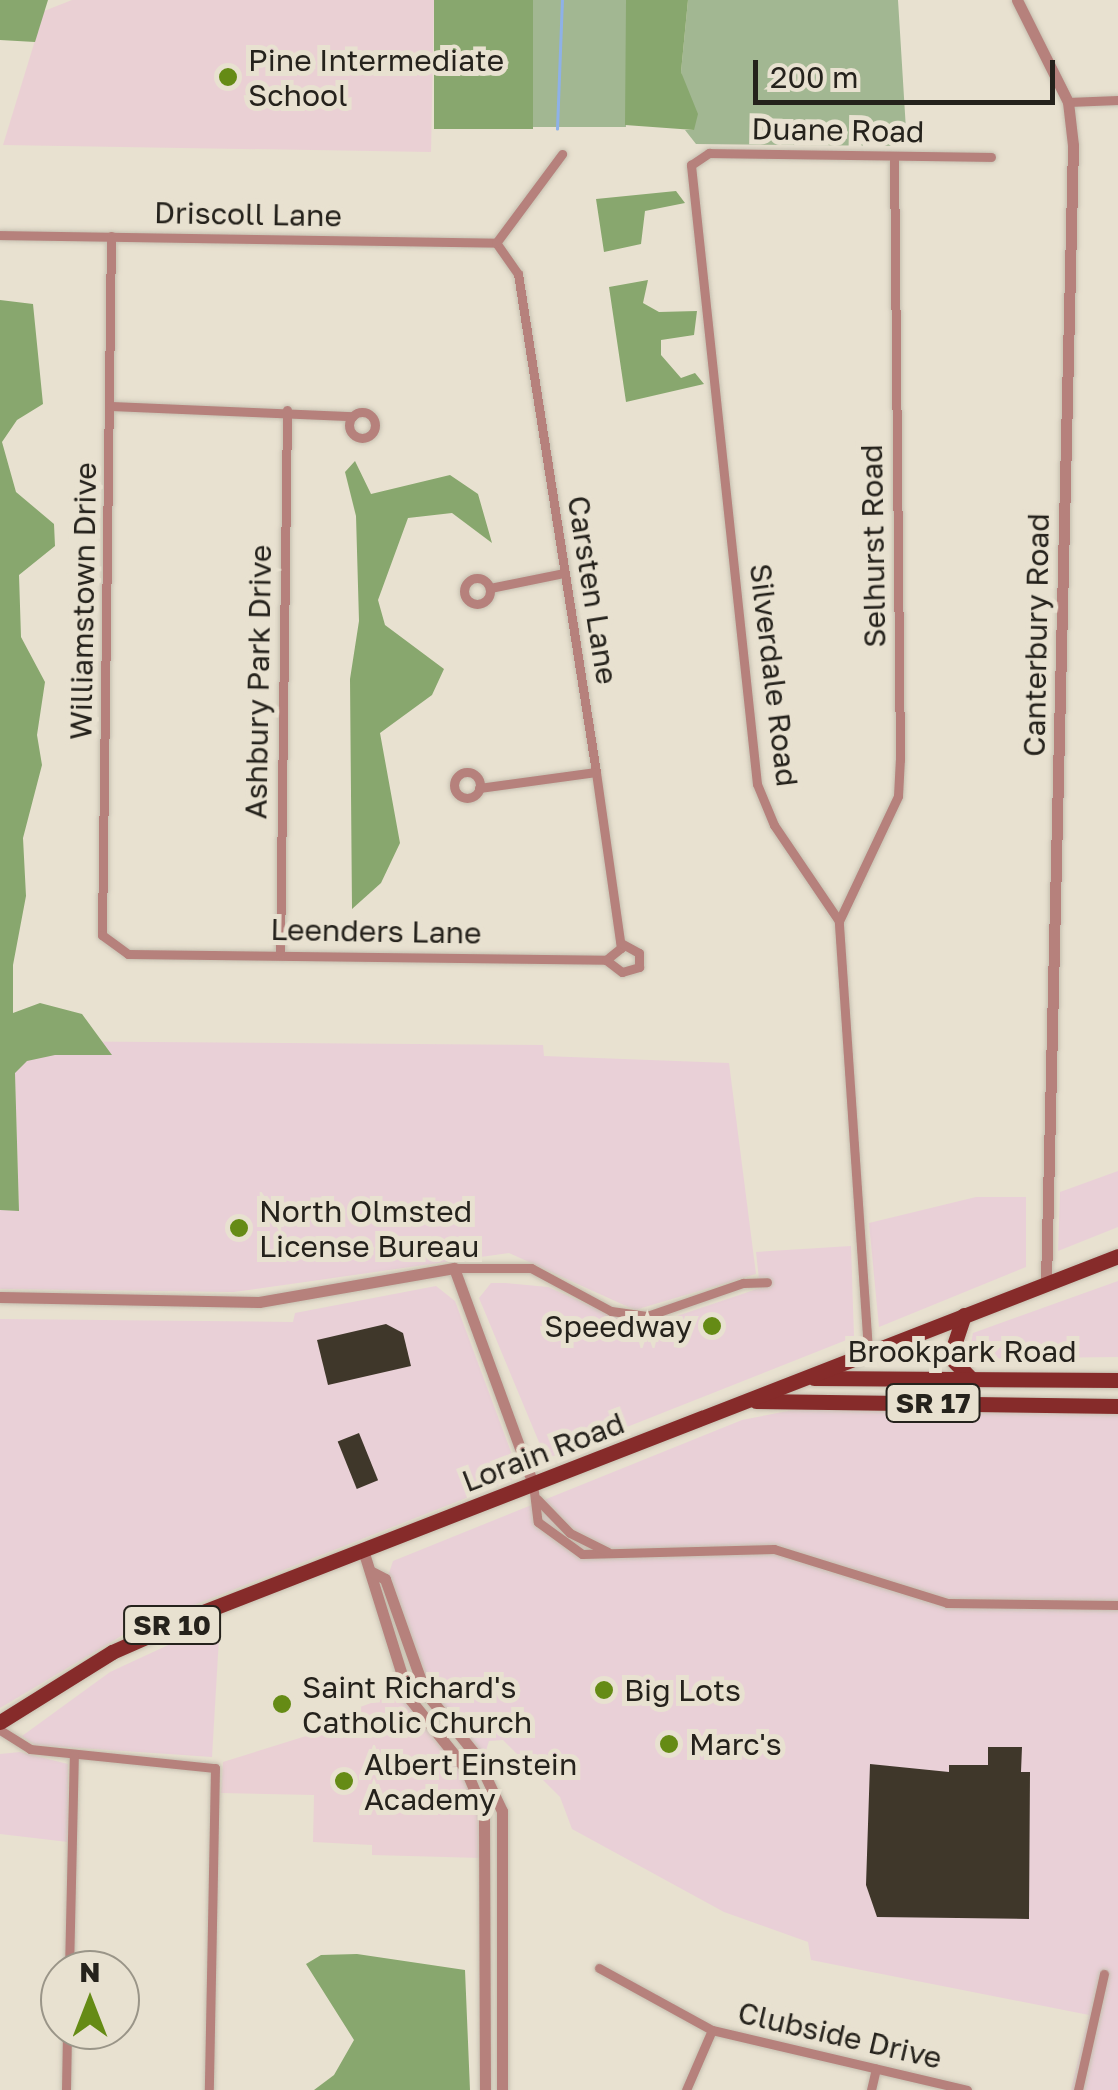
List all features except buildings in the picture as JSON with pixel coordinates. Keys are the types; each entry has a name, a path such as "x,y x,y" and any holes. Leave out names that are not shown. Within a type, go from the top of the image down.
{"main road":[{"name":"Lorain Road","path":"0,1726 112,1652 363,1550 534,1492 868,1350 1118,1256"},
{"path":"964,1315 950,1357 971,1379"},
{"name":"Brookpark Road","path":"804,1378 1118,1380"},
{"name":"Brookpark Road","path":"748,1401 1118,1406"}],"street":[{"name":"Canterbury Road","path":"1016,0 1068,102 1073,145 1046,1284"},
{"path":"1068,102 1118,100"},
{"name":"Duane Road","path":"691,166 709,153 990,157"},
{"path":"496,243 562,154"},
{"name":"Selhurst Road","path":"839,921 899,778 894,157"},
{"name":"Silverdale Road","path":"691,166 757,784 774,825 839,921"},
{"name":"Driscoll Lane","path":"0,235 496,243"},
{"name":"Williamstown Drive","path":"111,236 102,935 128,954"},
{"name":"Carsten Lane","path":"496,243 518,274 620,948"},
{"path":"111,406 287,410 354,416"},
{"name":"Ashbury Park Drive","path":"280,954 287,410"},
{"path":"490,588 564,573"},
{"path":"479,788 596,772"},
{"path":"839,921 868,1350"},
{"path":"606,960 620,948"},
{"name":"Leenders Lane","path":"128,954 606,960 622,972 638,967 639,953 620,948"},
{"path":"454,1268 534,1492 570,1533 608,1552"},
{"path":"0,1297 259,1302 454,1268 531,1268 626,1315 658,1315 743,1283 768,1282"},
{"path":"534,1492 532,1512 560,1544 582,1554 774,1550 947,1602 1118,1605"},
{"path":"363,1550 409,1698 465,1768 484,1812 484,2090"},
{"path":"370,1570 385,1580 425,1692 475,1754 502,1811 502,2090"},
{"path":"0,1726 26,1748 214,1768 209,2090"},
{"path":"69,1950 74,1755"},
{"name":"Clubside Drive","path":"599,1968 712,2030 967,2090"},
{"path":"1078,2090 1104,1974"},
{"path":"686,2090 712,2030"},
{"path":"66,2090 67,2050"},
{"path":"871,2090 876,2069"}],"shaded area":[{"name":"Pine Intermediate School","path":"72,0 434,0 431,152 3,145 44,11"},
{"path":"14,1041 543,1045 544,1056 729,1063 756,1274 635,1310 509,1253 234,1292 0,1289 0,1210 19,1210"},
{"path":"1118,1171 1118,1227 1058,1251 1060,1192"},
{"path":"976,1197 1026,1197 1026,1267 879,1327 869,1223"},
{"path":"851,1246 854,1337 546,1459 479,1298 491,1283 548,1287 627,1322 674,1317 760,1288 756,1252"},
{"path":"1118,1281 1118,1357 968,1359 973,1333"},
{"path":"436,1286 455,1301 514,1460 512,1480 133,1629 0,1708 0,1319 293,1322 295,1313"},
{"path":"803,1408 1118,1409 1118,2090 1071,2090 1089,2015 811,1960 808,1942 724,1912 572,1829 560,1797 503,1740 489,1741 484,1757 434,1696 388,1576 393,1561 742,1420"},
{"path":"220,1621 212,1757 35,1745 22,1736 110,1672"},
{"name":"Albert Einstein Academy","path":"401,1692 461,1771 478,1811 482,1858 372,1855 372,1845 313,1842 314,1795 221,1793 223,1762 351,1722 352,1710"},
{"path":"20,1752 68,1764 68,1842 0,1834 0,1754"}],"green space":[{"path":"0,0 48,0 35,42 0,40"},
{"path":"434,0 533,0 533,129 434,129"},
{"path":"533,0 626,0 626,127 533,127"},
{"path":"626,0 688,0 681,72 698,114 694,130 625,125"},
{"path":"688,0 898,0 907,146 696,144 685,130 694,130 681,72"},
{"path":"676,191 685,203 645,211 641,244 604,252 596,199"},
{"path":"648,280 643,303 659,312 697,311 694,335 661,340 661,355 681,378 695,373 704,384 626,402 609,287"},
{"path":"0,300 33,304 43,404 17,420 2,442 16,492 54,524 55,546 19,575 21,637 45,682 37,735 42,765 23,838 26,896 13,965 13,1013 40,1003 82,1014 112,1055 55,1055 27,1061 15,1073 19,1211 0,1210"},
{"path":"355,461 371,494 450,475 478,494 492,543 452,513 408,518 378,600 385,625 444,669 432,695 380,733 400,843 381,883 352,909 350,679 359,621 356,516 345,472"},
{"path":"357,1954 465,1970 470,2090 314,2090 334,2075 354,2040 306,1964 321,1955"}],"waterway":[{"path":"557,129 562,0"}],"place":[{"name":"Pine Intermediate School","path":"228,77"},
{"name":"North Olmsted License Bureau","path":"239,1228"},
{"name":"Speedway","path":"712,1326"},
{"name":"Big Lots","path":"604,1690"},
{"name":"Saint Richard's Catholic Church","path":"282,1704"},
{"name":"Marc's","path":"669,1744"},
{"name":"Albert Einstein Academy","path":"344,1781"}]}
